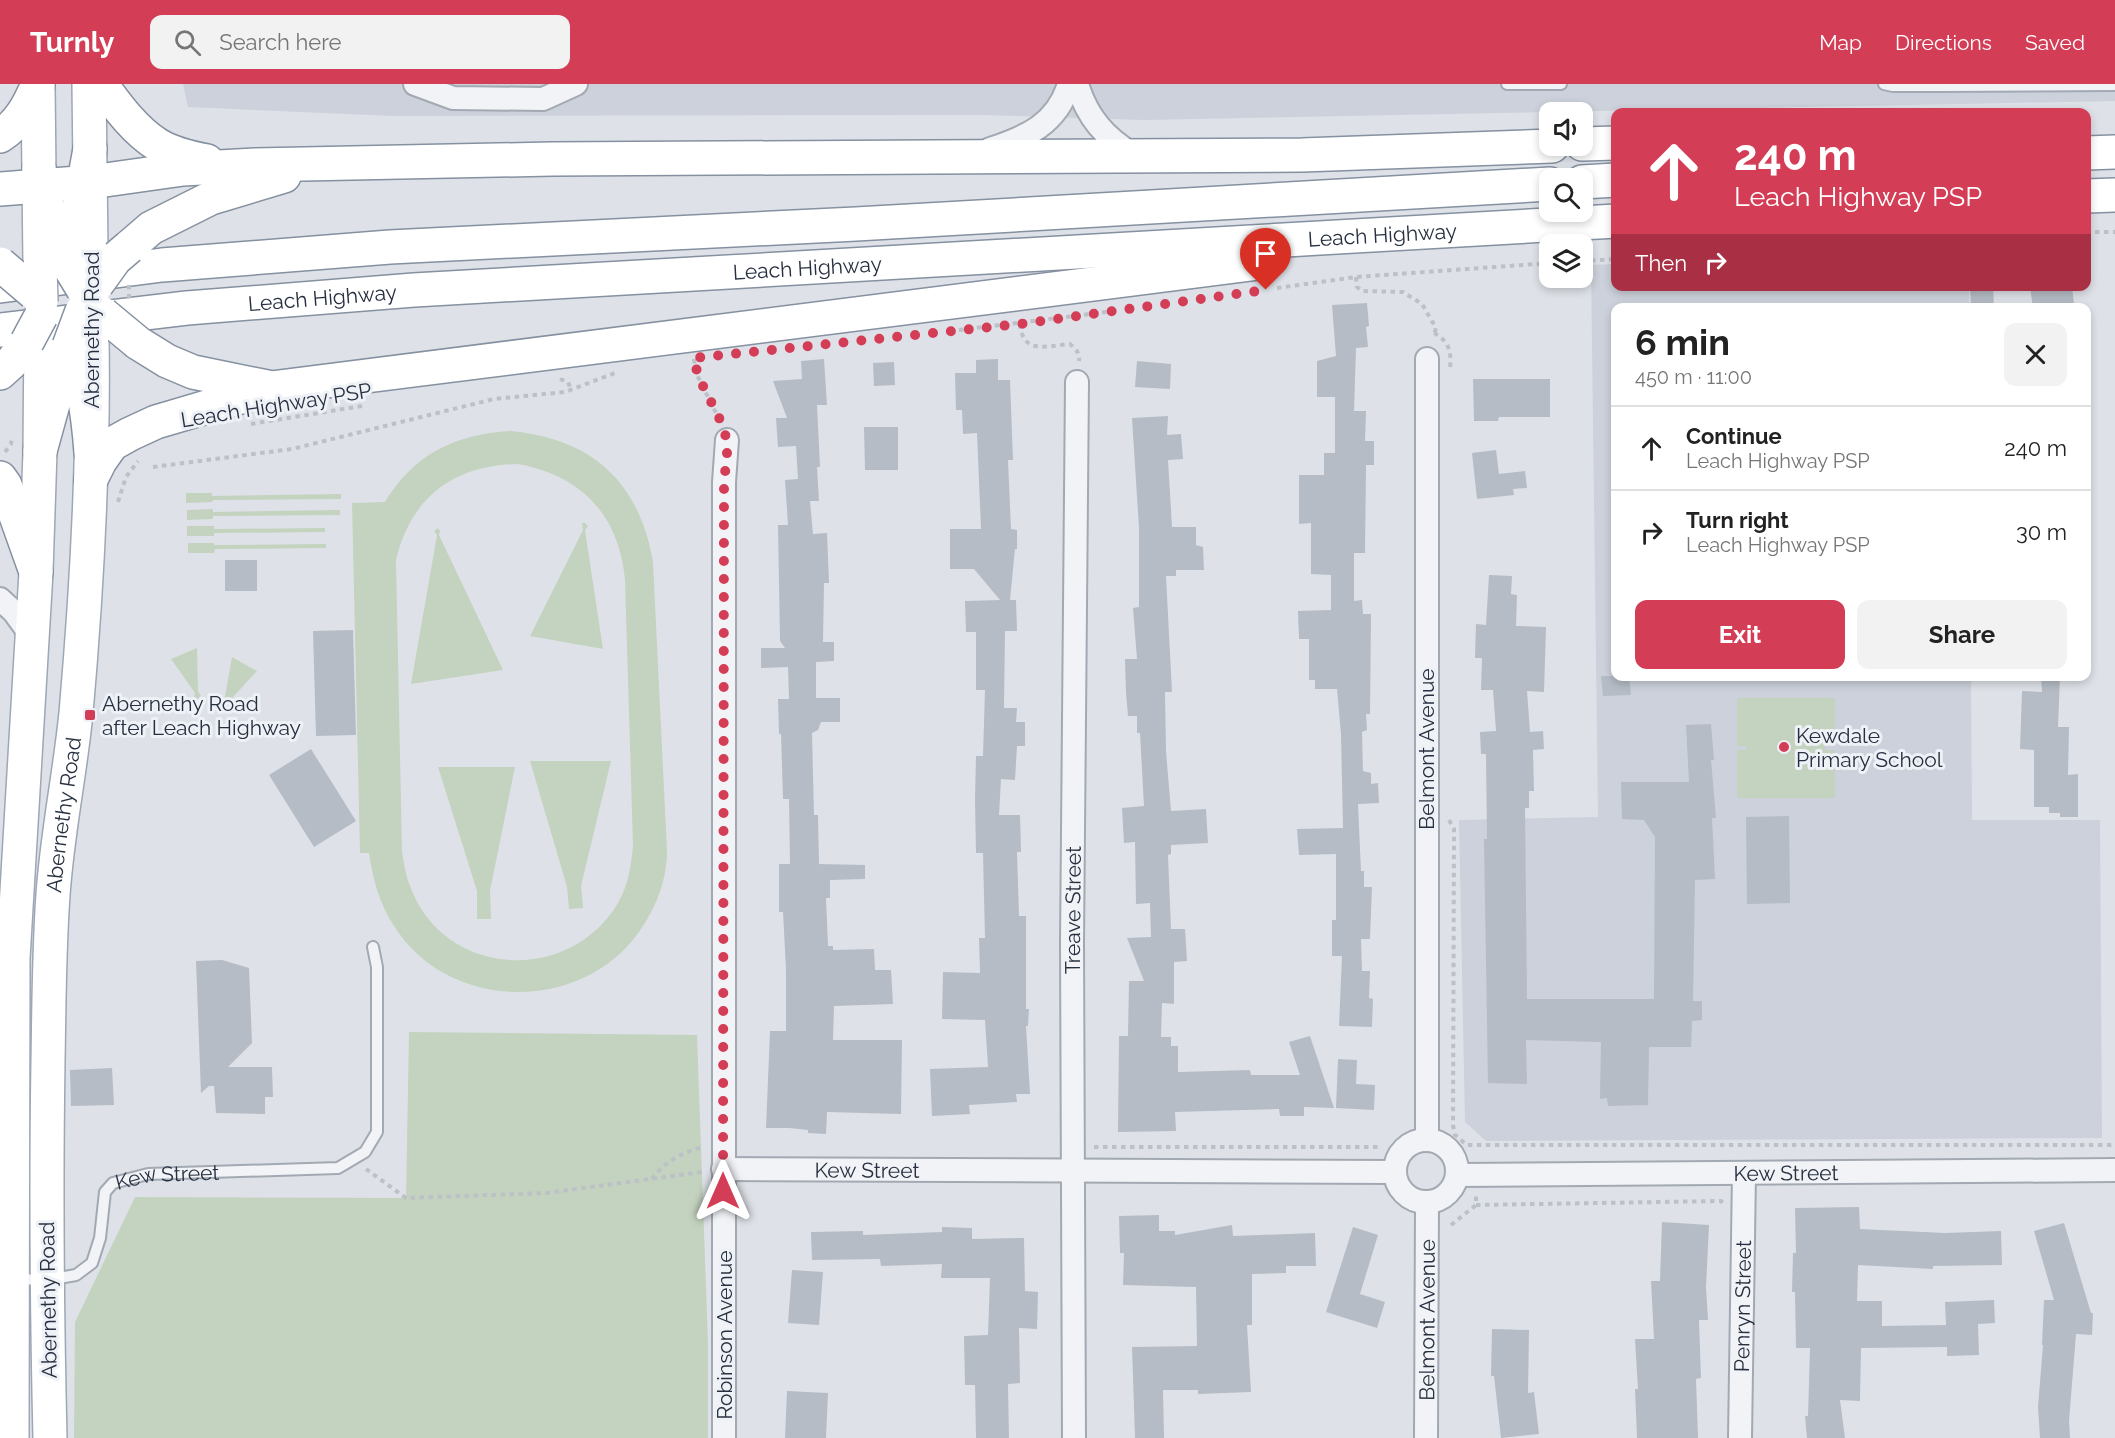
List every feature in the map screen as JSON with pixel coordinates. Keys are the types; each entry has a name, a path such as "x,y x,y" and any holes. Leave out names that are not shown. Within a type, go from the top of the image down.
{"main road":[{"path":"0,136 18,121 38,84"},
{"path":"38,84 40,180 53,232 103,314 138,343 167,361 193,372 272,388"},
{"name":"Abernethy Road","path":"65,254 88,182 89,84"},
{"path":"101,84 130,120 159,145 185,157 220,163 255,165"},
{"path":"1593,144 1611,143"},
{"path":"0,189 40,180 88,182 183,169 255,165 552,159 1302,155 1539,146"},
{"name":"Abernethy Road","path":"51,355 116,259 151,228 211,198 283,176 357,164"},
{"path":"1593,181 1611,180"},
{"name":"Leach Highway","path":"0,286 162,265 390,247 868,223 1539,185"},
{"path":"2091,196 2115,195"},
{"name":"Leach Highway","path":"0,330 187,308 414,290 1611,221"},
{"path":"91,465 100,461 112,444 156,422 272,388 1535,227"},
{"path":"51,355 27,342 65,254"},
{"name":"Abernethy Road","path":"0,264 12,272 42,310 51,355 40,451 33,638 13,958 12,1438"},
{"name":"Abernethy Road","path":"50,1438 46,1165 53,892 59,833 70,774 76,713 88,564 91,465 87,410 78,369 51,355"},
{"path":"0,478 5,486 36,572"}],"street":[{"path":"415,84 453,98 543,99 576,84"},
{"path":"968,156 1021,139 1038,128 1057,111 1069,84"},
{"path":"1077,84 1087,111 1097,126 1117,145 1134,155"},
{"name":"Belmont Avenue","path":"1426,1139 1427,359"},
{"name":"Treave Street","path":"1074,1438 1072,944 1077,382"},
{"name":"Robinson Avenue","path":"724,1438 724,482 727,440"},
{"path":"0,599 14,612 33,638"},
{"path":"1426,1139 1446,1146 1457,1164 1458,1175 1450,1191 1444,1197 1427,1202 1408,1197 1397,1181 1395,1172 1401,1153 1408,1145 1426,1139"},
{"name":"Kew Street","path":"723,1169 1395,1172"},
{"name":"Kew Street","path":"1458,1175 2115,1170"},
{"name":"Penryn Street","path":"1740,1438 1744,1173"},
{"name":"Belmont Avenue","path":"1426,1438 1427,1202"}],"lane":[{"path":"1507,84 1561,84"},
{"path":"1884,84 1893,86 2115,85"},
{"name":"Kew Street","path":"11,1279 47,1280 76,1275 92,1263 100,1238 105,1192 113,1183 148,1174 338,1168 365,1152 377,1132 377,967 373,947"}],"path":[{"path":"2091,232 2115,232"},
{"path":"1593,260 1611,259"},
{"path":"1275,288 1356,277 1539,264"},
{"path":"1356,277 1357,287 1362,291 1403,292 1422,304 1436,328 1427,359"},
{"path":"129,281 129,309"},
{"path":"950,331 1020,324 1124,309"},
{"path":"1020,324 1025,342 1034,347 1070,344 1076,349 1080,357 1077,382"},
{"path":"1434,333 1446,342 1451,359 1450,371"},
{"path":"683,360 706,357"},
{"path":"694,358 696,373 727,440"},
{"name":"Leach Highway PSP","path":"153,467 292,449 494,399 565,392 621,371"},
{"path":"555,379 568,382 571,390"},
{"name":"Leach Highway PSP","path":"248,424 371,405"},
{"path":"118,503 126,477 140,459"},
{"path":"1444,813 1454,829 1453,1125 1455,1135 1467,1145 2115,1145"},
{"path":"1476,1146 1476,1154"},
{"path":"353,1159 406,1198 546,1193 723,1169"},
{"path":"1476,1194 1476,1205"},
{"path":"1451,1225 1476,1205 1721,1201"}],"shaded area":[{"path":"183,84 2115,84 2115,101 1758,108 1611,108 1611,111 1593,111 1593,102 1539,102 1539,112 1145,120 982,115 393,116 188,107"},
{"name":"Kewdale Primary School","path":"1611,264 1611,291 1969,291 1969,303 1611,303 1611,681 1971,681 1972,820 2100,820 2102,1138 1486,1141 1465,1122 1459,820 1598,817 1591,288 1593,265"}],"green space":[{"path":"511,431 565,443 588,455 607,469 623,487 636,508 646,533 653,562 667,851 663,883 651,913 639,932 614,959 584,978 550,989 515,992 480,987 447,975 418,954 394,926 384,909 369,853 360,853 352,503 385,502 396,485 423,459 455,442 491,433","holes":["518,464 561,478 593,502 615,536 621,557 625,580 633,846 624,890 618,903 596,930 569,949 538,958 506,960 476,953 448,938 425,914 406,875 402,852 396,560 412,519 424,502 455,478 495,466"]},
{"path":"186,493 212,493 212,496 341,494 341,499 213,500 212,502 186,503"},
{"path":"213,509 213,512 340,510 340,515 213,516 213,519 187,520 187,510"},
{"path":"582,523 588,526 585,530 603,649 530,636 583,530"},
{"path":"187,526 214,526 214,529 325,528 325,532 214,533 214,536 187,536"},
{"path":"438,528 439,535 503,670 411,684 437,535 434,531"},
{"path":"188,543 214,543 214,545 326,544 326,548 215,549 214,553 188,553"},
{"path":"197,648 198,692 201,695 198,699 194,697 195,693 171,659"},
{"path":"232,657 257,671 223,708 220,706 224,702"},
{"path":"1737,698 1835,698 1835,746 1825,746 1825,750 1835,750 1835,798 1737,798 1737,750 1746,750 1747,746 1737,746"},
{"path":"530,761 611,761 581,886 583,908 569,909 567,887"},
{"path":"438,767 515,767 490,891 491,919 477,919 477,891"},
{"path":"409,1032 697,1035 708,1343 708,1438 74,1438 75,1322 135,1197 406,1198"}],"building":[{"path":"1970,291 1993,291 1994,303 1971,303"},
{"path":"2031,291 2073,291 2074,303 2032,303"},
{"path":"1367,303 1368,347 1356,348 1354,411 1366,411 1365,441 1374,441 1374,465 1366,465 1365,553 1354,553 1354,601 1362,600 1363,614 1371,614 1370,714 1366,714 1367,730 1362,732 1363,771 1371,773 1371,784 1378,783 1379,803 1358,804 1361,871 1364,871 1364,887 1372,887 1370,939 1361,939 1362,971 1370,971 1369,998 1373,999 1372,1027 1339,1026 1342,956 1332,956 1332,920 1336,920 1336,854 1299,855 1297,829 1343,828 1341,734 1337,689 1315,689 1315,680 1309,680 1309,639 1299,639 1298,611 1331,610 1331,575 1311,574 1311,523 1299,524 1299,475 1324,475 1324,453 1335,453 1335,397 1317,397 1317,361 1336,356 1332,305"},
{"path":"824,359 827,405 817,405 819,501 810,501 813,534 827,533 829,583 824,583 823,642 834,642 834,661 816,662 816,698 840,698 840,722 821,722 818,730 812,733 814,815 818,815 819,864 865,865 865,879 830,880 830,898 826,898 828,946 833,946 833,950 874,949 875,970 891,970 893,1004 834,1006 833,1040 902,1040 901,1114 827,1112 826,1134 808,1133 808,1130 789,1128 766,1128 770,1031 786,1031 786,970 783,912 779,912 779,864 790,864 789,799 783,799 778,699 789,699 788,667 761,668 761,648 785,648 780,641 778,525 788,525 785,480 798,479 796,446 778,447 776,418 787,418 773,381 802,379 801,361"},
{"path":"998,359 998,380 1010,380 1013,460 1008,460 1011,529 1017,530 1017,549 1015,549 1010,600 1016,600 1017,631 1005,631 1004,708 1017,708 1016,722 1025,722 1025,746 1017,746 1015,780 1001,779 999,815 1020,815 1021,852 1017,852 1019,916 1026,916 1026,1009 1029,1009 1028,1026 1026,1026 1030,1094 1016,1094 1017,1102 969,1105 970,1114 932,1116 930,1069 988,1067 985,1020 942,1019 943,972 980,973 979,938 985,938 983,853 976,853 975,800 976,756 983,756 985,690 976,690 976,632 966,632 965,601 1000,600 974,569 950,569 950,529 981,529 977,433 963,434 962,410 956,410 955,373 976,373 976,360"},
{"path":"1137,361 1171,364 1170,389 1135,387"},
{"path":"894,362 895,385 874,386 873,363"},
{"path":"1473,379 1550,379 1550,417 1499,417 1498,421 1474,421"},
{"path":"1168,416 1167,435 1181,434 1183,459 1168,460 1172,527 1196,527 1196,545 1203,547 1204,570 1176,570 1176,576 1166,576 1172,692 1165,692 1166,751 1171,811 1206,809 1208,843 1171,845 1171,854 1168,855 1171,929 1185,929 1187,961 1174,962 1174,1004 1162,1003 1161,1037 1171,1037 1171,1046 1178,1046 1178,1072 1250,1070 1251,1075 1300,1075 1289,1042 1310,1036 1334,1108 1304,1107 1304,1116 1280,1116 1279,1109 1175,1112 1176,1131 1118,1132 1119,1036 1128,1036 1129,981 1144,981 1127,938 1151,937 1150,903 1136,904 1135,842 1124,843 1122,808 1144,806 1140,733 1137,733 1137,716 1128,716 1126,693 1125,659 1137,659 1133,608 1139,607 1139,528 1132,418"},
{"path":"864,427 898,427 898,470 865,470"},
{"path":"1496,450 1499,474 1525,471 1527,488 1513,489 1514,495 1477,499 1472,453"},
{"path":"225,560 257,560 257,591 225,591"},
{"path":"1489,575 1512,576 1511,594 1517,595 1516,626 1546,627 1544,692 1527,691 1530,732 1543,731 1544,749 1533,750 1534,791 1529,791 1529,808 1525,808 1527,999 1654,999 1655,837 1644,820 1622,819 1621,782 1689,782 1686,725 1711,724 1714,760 1711,760 1716,818 1712,818 1715,879 1695,880 1693,1001 1702,1001 1702,1020 1692,1021 1691,1047 1649,1047 1648,1105 1608,1106 1607,1098 1600,1099 1601,1042 1526,1040 1527,1084 1488,1083 1484,839 1487,839 1486,754 1481,754 1480,732 1496,731 1493,690 1481,690 1482,658 1475,658 1476,624 1486,625"},
{"path":"353,630 356,735 316,736 313,631"},
{"path":"1601,676 1611,676 1611,681 1630,681 1631,695 1603,696"},
{"path":"2041,681 2060,681 2058,727 2069,727 2068,775 2078,774 2078,817 2060,817 2060,813 2049,813 2049,807 2034,807 2034,750 2020,749 2022,691 2042,692"},
{"path":"311,749 356,821 314,847 269,775"},
{"path":"1789,816 1790,903 1747,904 1746,817"},
{"path":"222,960 249,968 252,1043 228,1067 272,1067 273,1097 265,1097 265,1114 216,1113 214,1086 209,1086 201,1093 196,961"},
{"path":"1338,1059 1357,1060 1356,1084 1375,1085 1374,1110 1336,1108"},
{"path":"112,1068 114,1105 71,1106 70,1070"},
{"path":"1859,1207 1860,1229 1945,1233 2001,1231 2002,1265 1933,1266 1933,1269 1858,1265 1857,1301 1882,1301 1882,1326 1946,1325 1945,1302 1994,1300 1995,1323 1978,1324 1979,1355 1947,1356 1947,1347 1861,1348 1860,1401 1840,1400 1845,1438 1807,1438 1805,1416 1808,1416 1810,1348 1796,1348 1795,1292 1792,1292 1793,1253 1796,1253 1795,1208"},
{"path":"1159,1215 1159,1231 1175,1231 1175,1235 1232,1225 1233,1236 1315,1233 1316,1266 1286,1266 1286,1273 1252,1274 1252,1325 1247,1325 1251,1392 1198,1394 1198,1390 1163,1390 1164,1438 1135,1438 1132,1347 1197,1346 1196,1287 1123,1285 1124,1253 1120,1253 1119,1216"},
{"path":"1662,1222 1709,1225 1706,1287 1708,1320 1699,1320 1701,1378 1696,1379 1698,1438 1637,1438 1635,1389 1638,1389 1635,1339 1654,1339 1651,1281 1660,1281"},
{"path":"2064,1223 2091,1313 2093,1313 2092,1335 2076,1334 2069,1421 2070,1438 2040,1438 2038,1407 2044,1300 2054,1300 2034,1231"},
{"path":"942,1227 972,1228 972,1239 1024,1238 1025,1291 1038,1292 1037,1329 1019,1328 1020,1383 1008,1384 1009,1438 976,1438 975,1385 965,1385 964,1336 988,1335 990,1278 941,1278 942,1264 881,1266 880,1259 812,1260 811,1232 863,1231 863,1235 942,1232"},
{"path":"1353,1227 1378,1235 1360,1294 1385,1302 1377,1328 1326,1312"},
{"path":"792,1270 823,1272 819,1325 788,1323"},
{"path":"1492,1329 1529,1330 1528,1393 1534,1392 1539,1434 1501,1438 1494,1376 1491,1376"},
{"path":"787,1391 828,1393 826,1438 785,1438"}],"place":[{"name":"Abernethy Road after Leach Highway","path":"90,715"},
{"name":"Kewdale Primary School","path":"1784,747"}],"route":[{"path":"723,1191 724,482 727,440 706,390 696,373 694,358 1020,324 1266,290"}]}
